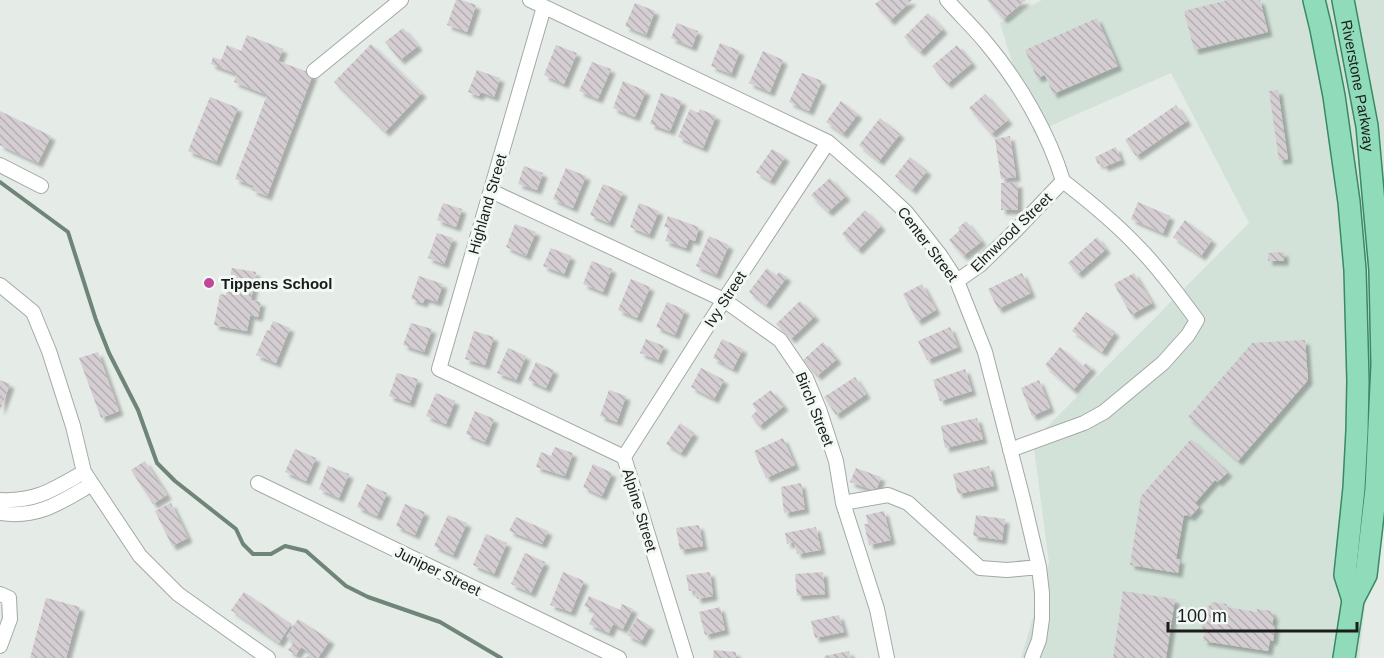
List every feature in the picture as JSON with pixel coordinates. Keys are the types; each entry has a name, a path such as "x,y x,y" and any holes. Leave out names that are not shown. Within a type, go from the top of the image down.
{"main road":[{"name":"Riverstone Parkway","path":"1314,0 1334,96 1349,202 1355,270 1358,381 1354,488 1345,575 1353,600"},
{"name":"Riverstone Parkway","path":"1343,0 1379,199 1382,317 1376,489 1366,575 1353,600 1344,658"}],"street":[{"path":"314,71 401,0"},
{"name":"Center Street","path":"530,0 828,142 906,213 940,255 957,281 988,362 1039,567 1042,620 1039,640 1032,658"},
{"name":"Elmwood Street","path":"947,0 988,45 1025,95 1056,159 1063,181 980,265 957,281"},
{"name":"Highland Street","path":"469,383 439,369 544,7"},
{"name":"Ivy Street","path":"624,457 828,142"},
{"path":"0,165 41,186"},
{"path":"1010,450 1084,423 1104,412 1163,363 1188,335 1197,320 1140,248 1099,209 1063,181"},
{"name":"Birch Street","path":"491,191 724,300 780,339 806,378 819,409 836,461 843,503 877,609 887,658"},
{"path":"1349,202 1379,199"},
{"path":"0,285 33,312 53,362 73,426 84,472 140,555 178,594 268,658"},
{"name":"Alpine Street","path":"469,383 624,457 686,658"},
{"path":"0,500 30,499 84,472"},
{"name":"Juniper Street","path":"258,483 619,658"},
{"path":"0,513 14,516 33,513 57,505 92,484"},
{"path":"843,503 888,495 908,503 980,568 1008,570 1039,567"},
{"path":"0,594 9,598 10,619 0,646"}],"shaded area":[{"path":"1042,0 1384,0 1384,447 1359,658 1021,658 1049,563 1033,441 1249,223 1171,73 1034,133 1000,23"}],"building":[{"path":"456,0 476,5 467,32 447,25"},
{"path":"880,0 912,0 890,21 875,4"},
{"path":"987,0 1026,0 1003,19"},
{"path":"1228,0 1260,0 1268,32 1194,50 1184,11"},
{"path":"635,3 655,11 646,35 625,26"},
{"path":"928,13 943,29 920,52 904,37"},
{"path":"1097,18 1118,66 1053,94 1045,75 1037,78 1025,50"},
{"path":"677,23 698,31 692,47 671,38"},
{"path":"403,28 418,46 400,60 385,42"},
{"path":"247,35 283,49 278,61 313,74 267,196 252,190 254,186 235,179 267,95 234,82 237,74 211,64 213,57 221,60 227,45 241,51"},
{"path":"720,43 740,51 731,74 711,66"},
{"path":"371,44 422,93 385,132 334,82"},
{"path":"556,45 577,53 564,84 544,75"},
{"path":"957,45 972,63 947,84 932,66"},
{"path":"763,51 783,60 770,92 749,83"},
{"path":"592,62 611,69 598,99 579,91"},
{"path":"477,70 500,78 494,97 481,92 479,96 468,92"},
{"path":"802,73 822,81 809,111 789,102"},
{"path":"623,81 646,91 635,117 613,108"},
{"path":"1278,90 1288,159 1279,160 1269,91"},
{"path":"661,93 682,101 670,131 650,124"},
{"path":"985,94 1008,120 991,134 969,108"},
{"path":"210,97 238,108 216,162 188,151"},
{"path":"841,101 858,114 843,134 826,122"},
{"path":"1176,105 1187,121 1136,156 1125,140"},
{"path":"690,109 698,113 700,109 716,116 703,148 678,137"},
{"path":"0,111 51,136 38,163 0,145"},
{"path":"880,118 900,134 879,161 859,145"},
{"path":"1010,136 1016,177 1001,179 995,139"},
{"path":"1116,147 1121,160 1104,167 1102,163 1098,164 1095,157"},
{"path":"772,149 785,157 770,181 756,172"},
{"path":"910,157 927,171 912,190 895,176"},
{"path":"524,166 543,173 537,190 518,184"},
{"path":"566,168 586,176 573,208 553,199"},
{"path":"830,178 846,196 828,212 811,195"},
{"path":"1001,183 1018,183 1018,210 1001,210"},
{"path":"603,184 623,192 609,223 590,215"},
{"path":"1138,202 1170,216 1163,233 1131,219"},
{"path":"443,203 462,209 456,227 437,220"},
{"path":"639,203 659,211 649,235 630,227"},
{"path":"865,210 881,226 858,250 842,234"},
{"path":"668,216 699,227 695,241 689,239 686,248 665,241 670,228 664,227"},
{"path":"1185,220 1212,240 1201,256 1173,237"},
{"path":"966,221 982,241 963,256 949,240"},
{"path":"515,224 536,232 526,256 506,247"},
{"path":"437,233 453,238 444,264 428,258"},
{"path":"709,236 729,245 716,275 696,266"},
{"path":"1097,237 1106,249 1078,274 1068,263"},
{"path":"551,248 571,256 564,274 543,266"},
{"path":"1284,252 1284,261 1268,261 1268,253"},
{"path":"592,261 612,269 603,292 583,284"},
{"path":"232,268 256,272 251,300 261,302 258,317 250,315 247,331 214,325 220,294 226,295"},
{"path":"767,268 776,276 779,272 787,277 766,305 749,292"},
{"path":"1022,273 1031,293 998,309 988,289"},
{"path":"1134,273 1152,303 1131,315 1114,284"},
{"path":"419,276 443,284 437,302 425,298 423,303 411,299"},
{"path":"631,279 650,287 637,318 618,310"},
{"path":"922,284 936,310 917,321 903,294"},
{"path":"800,301 815,316 791,339 776,324"},
{"path":"667,302 685,310 675,335 656,327"},
{"path":"1086,312 1115,332 1102,352 1072,331"},
{"path":"273,321 290,328 276,363 256,355"},
{"path":"411,323 432,329 424,352 403,345"},
{"path":"950,327 958,347 927,360 918,341"},
{"path":"474,331 494,337 485,365 465,359"},
{"path":"646,339 664,346 658,360 640,353"},
{"path":"722,339 743,349 733,369 713,358"},
{"path":"1305,340 1308,380 1238,461 1188,417 1252,343"},
{"path":"823,342 837,359 817,376 803,360"},
{"path":"1060,347 1083,366 1086,363 1092,368 1073,390 1045,365"},
{"path":"508,348 526,356 516,380 497,373"},
{"path":"98,352 119,411 101,418 79,358"},
{"path":"536,362 554,370 546,388 528,380"},
{"path":"701,368 724,380 714,399 691,387"},
{"path":"965,369 972,391 940,401 933,380"},
{"path":"397,373 418,379 410,403 389,396"},
{"path":"855,377 866,394 836,415 824,397"},
{"path":"0,380 10,384 0,411"},
{"path":"1039,380 1050,408 1032,416 1021,388"},
{"path":"609,390 626,396 617,422 600,416"},
{"path":"771,390 784,406 759,426 751,416 757,411 752,404"},
{"path":"436,393 455,401 446,424 426,416"},
{"path":"475,411 494,419 485,442 466,434"},
{"path":"977,418 983,439 945,448 941,426"},
{"path":"680,423 694,433 681,453 666,444"},
{"path":"783,438 795,465 766,478 754,451"},
{"path":"1191,439 1228,472 1218,482 1215,480 1195,503 1199,507 1190,517 1187,514 1187,516 1184,515 1176,559 1180,559 1178,573 1130,565 1141,496"},
{"path":"555,447 573,453 565,476 536,467 541,452 551,456"},
{"path":"295,449 316,458 306,481 285,472"},
{"path":"145,461 167,495 153,504 131,470"},
{"path":"593,464 612,473 602,496 583,487"},
{"path":"328,466 349,474 339,498 319,489"},
{"path":"989,466 994,486 958,494 953,474"},
{"path":"856,468 881,477 876,491 850,482"},
{"path":"801,483 805,509 784,513 781,487"},
{"path":"367,484 387,493 377,516 357,507"},
{"path":"171,503 188,538 172,546 155,511"},
{"path":"405,504 425,512 415,535 396,526"},
{"path":"884,511 891,540 869,545 864,524 868,524 866,515"},
{"path":"448,515 467,523 453,555 434,546"},
{"path":"976,515 1005,519 1002,540 973,536"},
{"path":"516,517 548,531 542,544 509,531"},
{"path":"699,525 703,546 680,550 676,528"},
{"path":"816,527 821,550 797,554 794,542 787,544 785,533"},
{"path":"486,534 507,543 494,574 473,565"},
{"path":"525,553 545,562 531,593 511,584"},
{"path":"563,572 584,581 571,612 550,605"},
{"path":"710,572 713,596 697,599 695,591 689,591 686,575"},
{"path":"823,572 825,594 797,596 795,574"},
{"path":"1123,591 1175,599 1166,658 1113,658"},
{"path":"244,592 291,624 279,643 231,610"},
{"path":"589,596 620,610 622,604 633,609 623,629 613,624 609,633 589,624 595,611 584,606"},
{"path":"46,598 80,607 66,658 30,658"},
{"path":"1211,602 1257,612 1257,609 1272,611 1271,614 1274,615 1272,625 1275,626 1273,641 1270,640 1268,651 1203,641 1204,614 1207,615"},
{"path":"720,607 725,630 705,635 699,612"},
{"path":"839,615 844,632 815,638 811,621"},
{"path":"637,618 650,626 641,642 627,635"},
{"path":"298,619 330,640 318,658 306,658 310,653 301,647 296,655 288,650 294,642 286,637"},
{"path":"714,650 736,652 736,658 713,658"},
{"path":"849,651 851,658 825,658 824,656"}],"waterway":[{"path":"0,182 68,232 109,353 138,410 157,463 175,481 236,529 243,544 253,554 271,554 285,546 306,551 346,586 368,597 440,622 501,658"}],"place":[{"name":"Tippens School","path":"209,283"}]}
